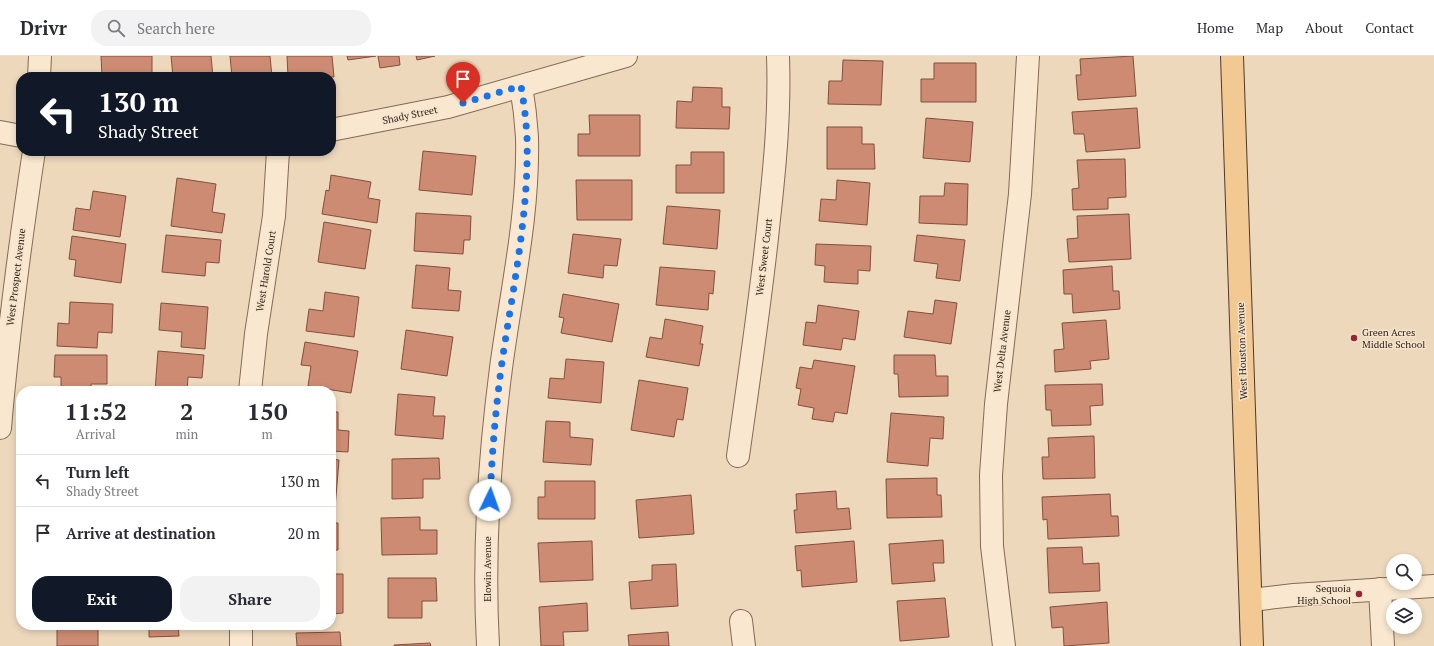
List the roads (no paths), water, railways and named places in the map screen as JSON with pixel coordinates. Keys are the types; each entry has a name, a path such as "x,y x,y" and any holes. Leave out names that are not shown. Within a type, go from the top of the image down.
{"main road":[{"name":"West Houston Avenue","path":"1232,56 1252,646"}],"street":[{"path":"39,72 40,56"},
{"name":"Shady Street","path":"336,129 448,107 626,56"},
{"name":"West Sweet Court","path":"738,456 764,266 776,156 779,78 778,56"},
{"name":"West Delta Avenue","path":"1004,646 992,546 991,475 996,404 1020,194 1028,56"},
{"name":"Elowin Avenue","path":"488,646 488,532 493,437 501,368 520,244 526,183 527,137 521,86"},
{"path":"0,132 16,135"},
{"name":"West Prospect Avenue","path":"0,428 19,249 33,156"},
{"name":"West Harold Court","path":"251,386 256,334 274,216 278,156"},
{"path":"1251,600 1294,595 1434,586"},
{"path":"1380,589 1384,646"},
{"path":"741,621 744,646"},
{"path":"241,630 241,646"}],"place":[{"name":"Green Acres Middle School","path":"1354,338"},
{"name":"Sequoia High School","path":"1359,594"}]}
